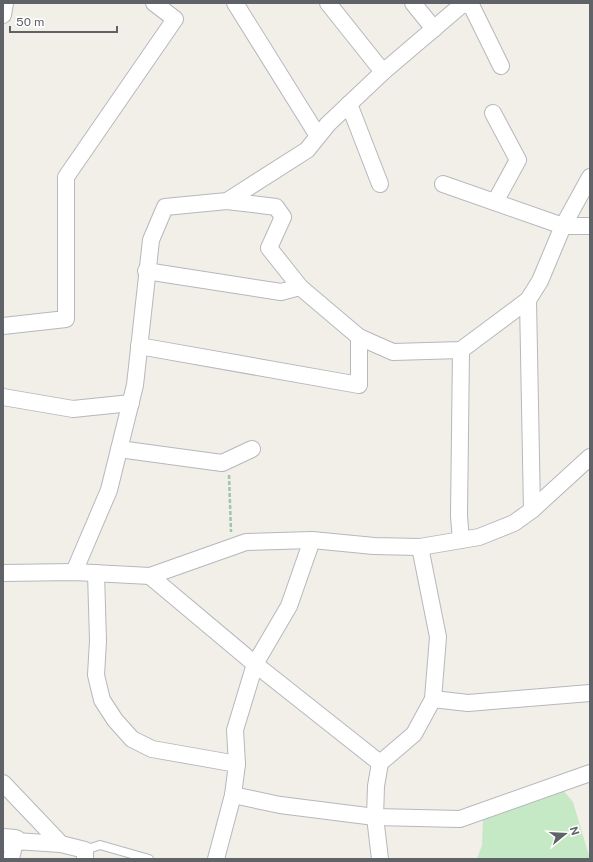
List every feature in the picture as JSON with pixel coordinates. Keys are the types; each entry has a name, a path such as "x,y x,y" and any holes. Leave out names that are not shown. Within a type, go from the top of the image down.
{"street":[{"path":"3,15 5,3"},
{"path":"3,326 66,319 66,177 175,19 154,3"},
{"path":"235,3 318,136"},
{"path":"328,3 383,72"},
{"path":"413,3 434,29"},
{"path":"227,201 307,150 318,136 349,104 383,72 463,3 472,7 501,66"},
{"path":"349,104 380,184"},
{"path":"493,113 518,160 495,202"},
{"path":"74,572 109,490 135,386 146,271 151,240 165,207 227,201 276,207 283,217 269,248 300,287 359,337 393,352 461,350 528,300 540,281 563,226 590,177"},
{"path":"443,184 563,226 590,226"},
{"path":"146,271 281,292 300,287"},
{"path":"528,300 532,510"},
{"path":"139,346 358,385 359,337"},
{"path":"461,350 459,516 461,540"},
{"path":"3,397 73,409 130,403"},
{"path":"119,449 222,463 252,449"},
{"path":"3,573 74,572 150,576 246,542 312,540 374,546 420,547 479,537 514,523 532,510 590,457"},
{"path":"216,859 233,795 236,764 235,730 254,664 289,606 312,540"},
{"path":"380,859 375,817 376,786 380,763 414,734 433,699 438,637 420,547"},
{"path":"96,573 98,641 96,675 102,700 115,720 132,739 152,749 236,764"},
{"path":"150,576 254,664 380,763"},
{"path":"433,699 468,703 590,692"},
{"path":"233,795 280,805 375,817 460,819 590,773"},
{"path":"6,790 61,844 85,854"},
{"path":"10,846 61,844"}],"lane":[{"path":"85,854 100,845 149,859"}],"path":[{"path":"222,463 228,471 232,547"}],"green space":[{"path":"563,790 573,802 590,859 477,859 482,845 483,818"}]}
